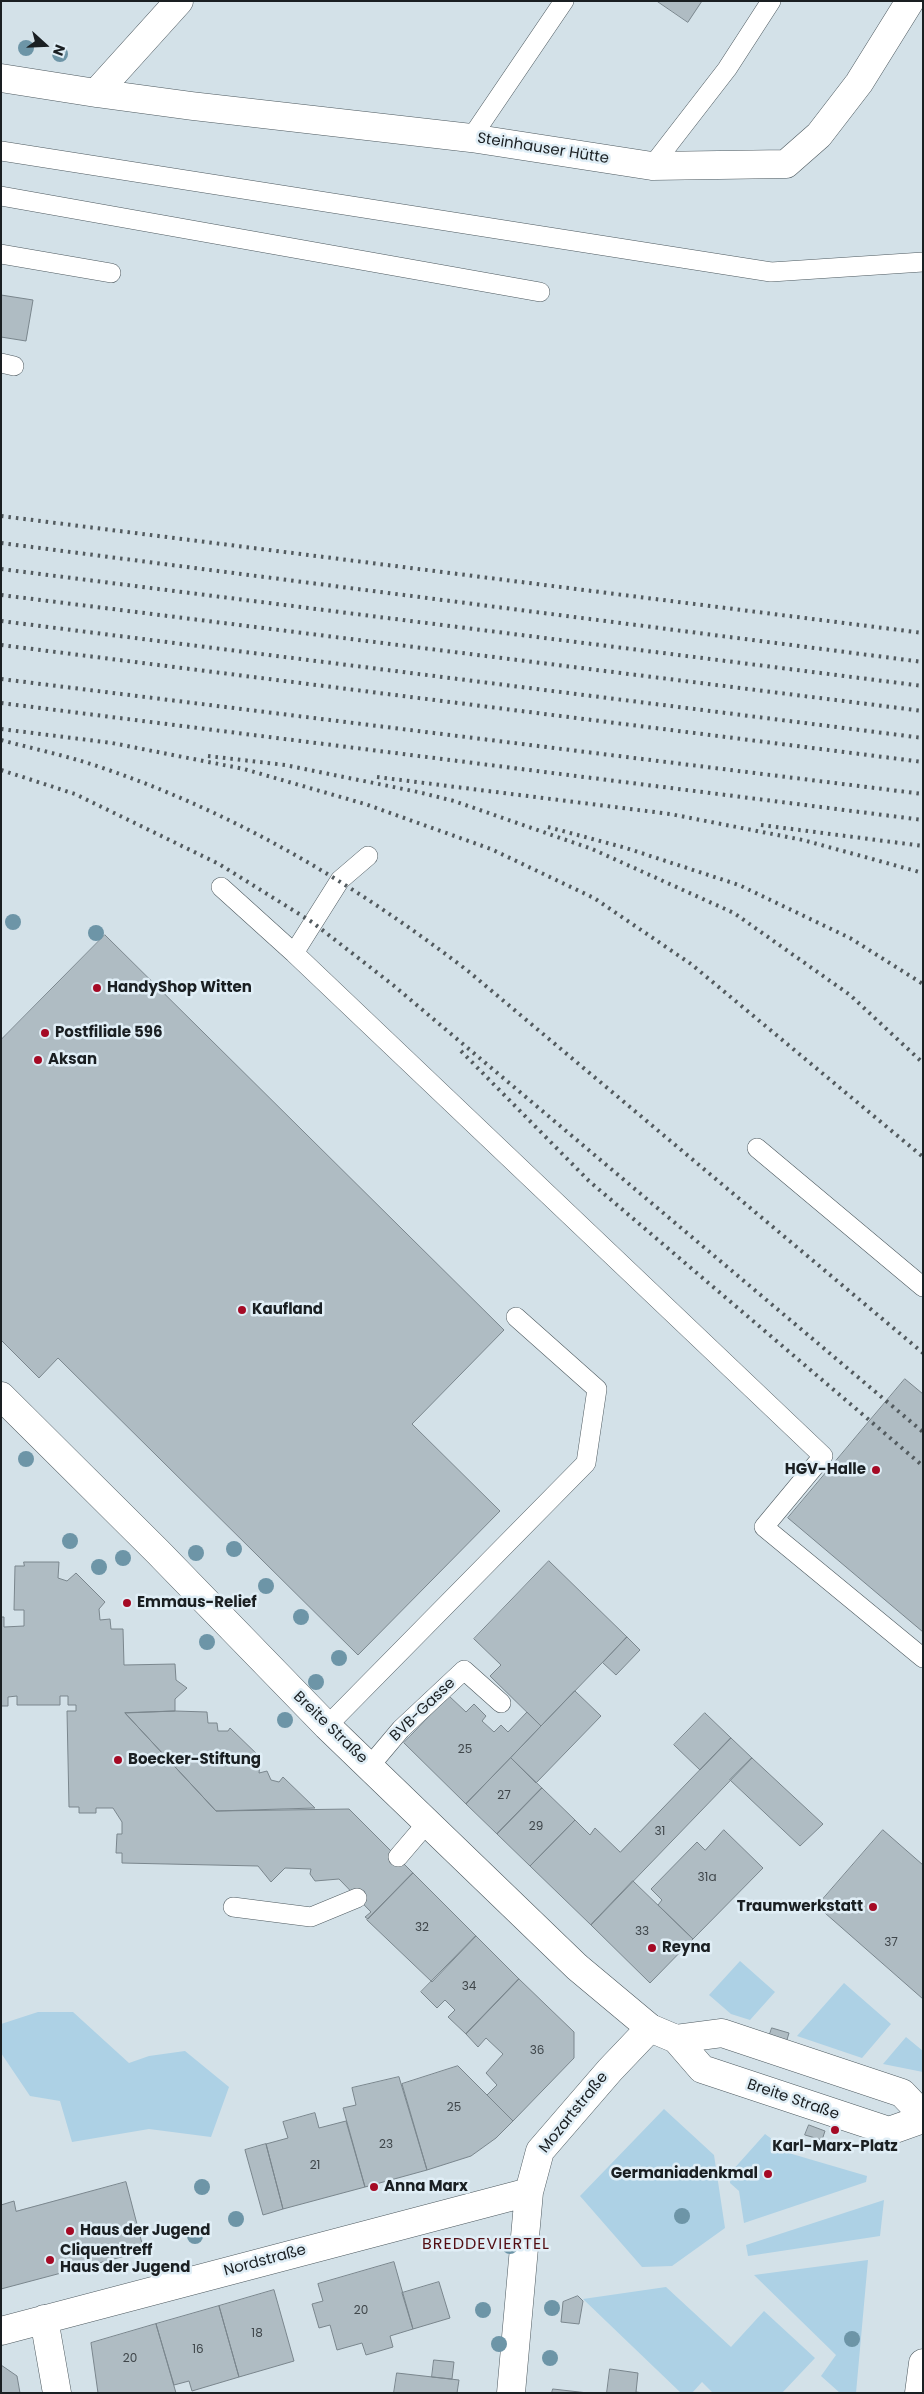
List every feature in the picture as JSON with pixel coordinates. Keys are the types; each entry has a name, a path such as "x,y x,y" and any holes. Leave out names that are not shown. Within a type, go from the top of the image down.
{"street":[{"path":"96,93 179,1"},
{"name":"Steinhauser Hütte","path":"1,78 192,106 471,138 652,166 786,164 819,135 859,83 910,1"},
{"name":"Breite Straße","path":"6,1409 158,1552 327,1726 577,1967 650,2028 676,2039 702,2069 888,2131 923,2117 902,2093 722,2033 676,2039"},
{"name":"Mozartstraße","path":"511,2393 529,2192 540,2151 610,2070 650,2028"},
{"name":"Nordstraße","path":"1,2331 529,2192"},
{"path":"44,2319 57,2393"},
{"path":"919,2393 923,2363"}],"lane":[{"path":"471,138 564,1"},
{"path":"652,166 727,69 771,1"},
{"path":"1,151 772,272 923,262"},
{"path":"1,196 540,292"},
{"path":"1,254 111,272"},
{"path":"294,952 340,880 368,856"},
{"path":"221,887 294,952 823,1456 764,1527 923,1658"},
{"path":"757,1148 923,1287"},
{"path":"327,1726 586,1463 597,1389 516,1317"},
{"name":"BVB-Gasse","path":"369,1767 401,1729 464,1670 501,1703"},
{"path":"398,1857 427,1823"},
{"path":"233,1907 312,1916 357,1898"}],"shaded area":[{"path":"740,1961 775,1992 750,2020 731,2014 709,1995"},
{"path":"844,1983 891,2024 862,2058 797,2036"},
{"path":"38,2012 73,2012 129,2063 149,2056 185,2051 229,2087 211,2137 149,2129 72,2142 60,2101 30,2096 1,2053 1,2024"},
{"path":"906,2037 923,2051 923,2072 883,2064"},
{"path":"664,2109 714,2155 725,2228 672,2266 642,2267 580,2196"},
{"path":"765,2134 792,2154 867,2176 866,2182 744,2223 739,2191 730,2183 731,2172"},
{"path":"884,2200 880,2236 748,2256 746,2245"},
{"path":"868,2260 856,2393 840,2393 821,2376 836,2355 754,2275"},
{"path":"666,2287 731,2347 764,2311 815,2358 782,2393 713,2393 702,2382 692,2393 681,2393 583,2299"}],"building":[{"path":"657,1 702,1 688,22"},
{"path":"1,295 33,300 26,341 1,337"},
{"name":"Kaufland","path":"105,935 504,1330 412,1424 500,1511 358,1655 58,1358 39,1378 1,1340 1,1040"},
{"name":"HGV-Halle","path":"905,1379 923,1394 923,1632 788,1518"},
{"path":"549,1561 627,1637 541,1726 490,1676 501,1665 474,1639"},
{"name":"Boecker-Stiftung","path":"24,1562 59,1562 58,1578 67,1581 76,1573 105,1602 99,1609 100,1620 110,1619 111,1629 123,1629 124,1665 175,1664 176,1680 187,1688 175,1699 175,1711 125,1713 216,1811 349,1809 413,1873 368,1919 365,1917 371,1912 339,1879 315,1881 310,1874 311,1869 285,1868 271,1882 258,1866 122,1863 122,1853 116,1853 117,1834 122,1834 122,1822 113,1808 96,1808 96,1813 79,1813 79,1807 69,1807 67,1711 76,1711 76,1705 68,1705 68,1696 60,1696 60,1705 17,1705 17,1696 8,1697 8,1706 1,1706 1,1617 4,1617 4,1627 24,1626 24,1610 14,1610 15,1566 24,1566"},
{"path":"627,1637 640,1650 616,1675 603,1663"},
{"path":"575,1691 601,1716 536,1783 511,1758"},
{"path":"449,1696 466,1712 474,1704 486,1716 482,1721 494,1732 501,1725 508,1732 527,1712 541,1726 466,1804 404,1743"},
{"path":"207,1712 208,1723 217,1723 218,1731 228,1731 230,1728 261,1758 259,1773 267,1771 271,1780 279,1782 283,1777 315,1808 216,1811 125,1713"},
{"path":"705,1713 731,1738 700,1770 674,1745"},
{"path":"731,1738 752,1758 591,1925 530,1866 575,1820 590,1835 595,1828 620,1852"},
{"path":"511,1758 542,1788 497,1834 466,1804"},
{"path":"752,1758 823,1824 800,1846 730,1780"},
{"path":"542,1788 575,1820 530,1866 497,1834"},
{"path":"724,1830 763,1868 693,1939 658,1905 662,1900 651,1889 697,1842 705,1850"},
{"path":"883,1830 923,1865 923,1999 817,1906"},
{"path":"413,1873 476,1936 432,1982 367,1920"},
{"path":"633,1881 693,1939 650,1983 591,1925"},
{"path":"476,1936 519,1979 466,2034 448,2017 455,2010 445,2000 437,2008 421,1992"},
{"path":"519,1979 574,2032 574,2058 513,2121 487,2095 497,2085 486,2073 503,2054 486,2038 478,2047 466,2034"},
{"path":"772,2028 789,2033 786,2043 769,2037"},
{"path":"458,2066 513,2121 496,2138 471,2156 427,2170 402,2084"},
{"path":"399,2077 427,2170 365,2187 343,2108 356,2105 352,2088"},
{"path":"315,2113 319,2128 346,2121 365,2187 283,2209 266,2144 288,2138 283,2122"},
{"path":"809,2125 825,2131 822,2140 805,2135"},
{"path":"266,2144 283,2209 263,2215 245,2150"},
{"name":"Haus der Jugend","path":"126,2182 144,2251 1,2289 1,2205 14,2201 16,2211"},
{"path":"394,2262 413,2329 390,2336 393,2347 366,2355 362,2343 337,2350 330,2325 319,2328 312,2304 323,2301 318,2284"},
{"path":"439,2282 450,2318 413,2329 402,2293"},
{"path":"274,2290 294,2361 239,2377 219,2306"},
{"path":"578,2296 583,2301 579,2324 561,2322 563,2302"},
{"path":"219,2306 239,2377 192,2391 189,2381 174,2385 156,2324"},
{"path":"156,2324 176,2393 98,2393 91,2343"},
{"path":"434,2360 454,2362 452,2379 432,2377"},
{"path":"1,2365 17,2376 20,2393 1,2393"},
{"path":"610,2369 638,2373 636,2392 644,2393 607,2393"},
{"path":"397,2373 459,2380 457,2393 394,2393"},
{"path":"553,2389 588,2393 552,2393"}],"railway":[{"path":"1,516 923,633"},
{"path":"1,543 923,662"},
{"path":"1,569 923,686"},
{"path":"1,595 923,711"},
{"path":"1,621 923,738"},
{"path":"1,645 923,762"},
{"path":"1,679 923,794"},
{"path":"1,703 923,820"},
{"path":"1,729 112,743 244,769 365,804 491,849 594,898 691,964 923,1157"},
{"path":"1,740 100,767 200,806 293,854 381,909 468,971 923,1353"},
{"path":"208,756 285,765 418,792 454,801 592,849 734,913 850,995 923,1063"},
{"path":"1,770 75,794 219,864 312,922 393,985 923,1432"},
{"path":"377,777 670,814 803,840 923,873"},
{"path":"761,825 923,846"},
{"path":"548,827 626,848 739,885 850,938 923,984"},
{"path":"461,1051 589,1181 923,1466"}],"place":[{"name":"HandyShop Witten","path":"97,988"},
{"name":"Postfiliale 596","path":"45,1033"},
{"name":"Aksan","path":"38,1060"},
{"name":"Kaufland","path":"242,1310"},
{"name":"HGV-Halle","path":"876,1470"},
{"name":"Emmaus-Relief","path":"127,1603"},
{"name":"Boecker-Stiftung","path":"118,1760"},
{"name":"Traumwerkstatt","path":"873,1907"},
{"name":"Reyna","path":"652,1948"},
{"name":"Karl-Marx-Platz","path":"835,2130"},
{"name":"Germaniadenkmal","path":"768,2174"},
{"name":"Anna Marx","path":"374,2187"},
{"name":"Haus der Jugend","path":"70,2231"},
{"name":"Cliquentreff Haus der Jugend","path":"50,2260"}],"district":[{"name":"BREDDEVIERTEL","path":"486,2245"}]}
